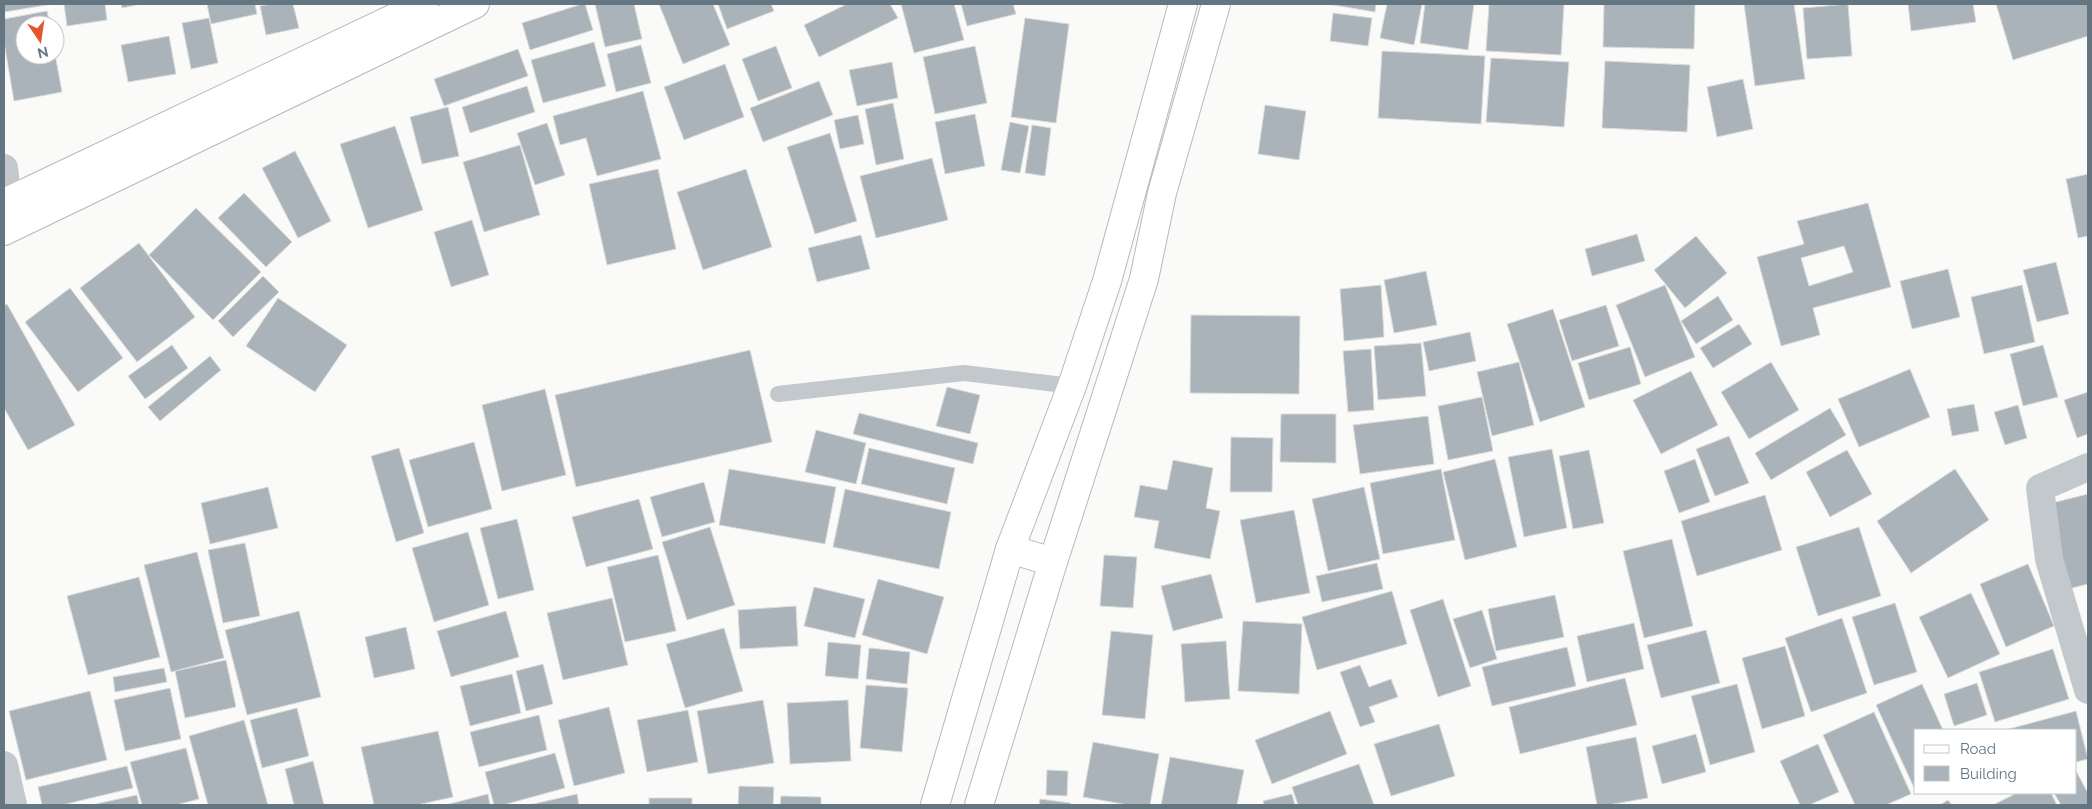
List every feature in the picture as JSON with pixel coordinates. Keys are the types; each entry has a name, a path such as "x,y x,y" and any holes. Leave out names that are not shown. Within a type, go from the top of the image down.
{"main road":[{"path":"6,202 424,4"},
{"path":"4,231 475,4"},
{"path":"935,805 1010,548 1072,386 1107,281 1183,4"},
{"path":"979,805 1053,562 1144,279 1162,194 1216,4"},
{"path":"1010,548 1053,562"}],"street":[{"path":"4,168 6,202"},
{"path":"2088,467 2040,488 2049,559 2088,690"}],"lane":[{"path":"778,394 964,373 1072,386"}],"building":[{"path":"4,4 52,4 5,12"},
{"path":"64,4 105,4 107,20 67,26"},
{"path":"121,4 141,4 122,8"},
{"path":"207,4 255,4 257,14 211,24"},
{"path":"293,4 299,28 266,35 260,6"},
{"path":"585,4 593,30 530,50 522,23"},
{"path":"595,4 634,4 642,39 605,47"},
{"path":"659,4 713,4 730,45 683,64"},
{"path":"718,4 771,4 774,11 727,29"},
{"path":"847,4 890,4 898,18 819,57 804,25"},
{"path":"901,4 954,4 964,40 914,53"},
{"path":"961,4 1013,4 1016,14 967,26"},
{"path":"1328,4 1376,4 1375,12"},
{"path":"1387,4 1422,4 1414,45 1380,38"},
{"path":"1425,4 1474,4 1468,50 1420,43"},
{"path":"1489,4 1564,4 1561,55 1486,51"},
{"path":"1604,4 1695,4 1694,49 1603,47"},
{"path":"1744,4 1794,4 1805,79 1755,86"},
{"path":"1848,4 1852,56 1807,59 1803,8"},
{"path":"1908,4 1973,4 1976,22 1911,31"},
{"path":"1996,4 2088,4 2088,36 2013,60"},
{"path":"47,11 48,15 26,15"},
{"path":"1333,13 1372,18 1368,46 1330,41"},
{"path":"15,17 15,65 57,65 62,92 14,101 4,42 4,19"},
{"path":"209,18 218,63 191,69 182,23"},
{"path":"1025,18 1069,24 1056,123 1011,117"},
{"path":"169,36 176,74 128,82 121,45"},
{"path":"594,42 606,86 543,103 531,60"},
{"path":"641,45 651,83 616,92 607,54"},
{"path":"776,46 792,88 758,101 742,59"},
{"path":"975,46 987,103 935,114 923,57"},
{"path":"518,49 528,76 444,106 434,79"},
{"path":"1382,51 1485,56 1481,124 1378,118"},
{"path":"1491,58 1569,62 1564,127 1486,122"},
{"path":"1605,61 1690,65 1687,132 1602,128"},
{"path":"892,62 898,98 857,106 849,70"},
{"path":"725,64 744,117 684,140 664,87"},
{"path":"1743,79 1753,129 1717,137 1707,87"},
{"path":"819,81 833,115 763,142 750,108"},
{"path":"527,86 535,112 470,133 462,107"},
{"path":"643,91 661,159 597,176 586,138 560,145 553,116"},
{"path":"893,103 904,159 876,165 865,109"},
{"path":"1265,105 1306,111 1299,160 1258,154"},
{"path":"448,107 459,156 422,164 410,117"},
{"path":"975,114 985,166 945,174 935,122"},
{"path":"858,115 864,144 840,149 834,120"},
{"path":"1010,122 1029,126 1020,173 1001,170"},
{"path":"547,123 565,175 535,185 517,133"},
{"path":"1032,125 1051,128 1045,176 1025,173"},
{"path":"395,126 423,210 368,228 340,144"},
{"path":"830,133 857,221 815,234 787,147"},
{"path":"520,145 540,215 484,232 463,162"},
{"path":"295,151 331,221 298,238 262,168"},
{"path":"932,158 948,220 876,238 860,176"},
{"path":"658,169 676,249 607,265 589,184"},
{"path":"746,169 772,247 703,270 677,192"},
{"path":"2088,174 2088,236 2078,238 2066,179"},
{"path":"244,193 292,242 266,267 218,218"},
{"path":"1868,203 1891,287 1813,308 1820,335 1781,346 1757,257 1804,244 1797,221","holes":["1844,246 1853,272 1809,286 1801,258"]},
{"path":"196,208 261,272 213,320 149,255"},
{"path":"472,220 489,275 451,287 434,232"},
{"path":"1637,234 1645,261 1592,276 1585,249"},
{"path":"861,235 870,269 817,282 808,248"},
{"path":"1696,236 1727,273 1685,308 1654,270"},
{"path":"139,243 195,317 137,362 80,288"},
{"path":"2056,262 2069,314 2037,322 2023,270"},
{"path":"1948,269 1960,317 1912,329 1900,281"},
{"path":"1426,271 1437,325 1394,333 1384,280"},
{"path":"263,276 279,292 233,337 218,321"},
{"path":"1381,285 1384,337 1344,341 1340,289"},
{"path":"1665,285 1695,357 1645,377 1616,305"},
{"path":"2022,285 2035,342 1984,354 1971,297"},
{"path":"70,288 123,358 78,392 25,322"},
{"path":"1718,296 1733,320 1696,344 1681,321"},
{"path":"278,298 347,345 315,392 246,346"},
{"path":"7,304 75,425 28,450 4,408 4,306"},
{"path":"1606,305 1619,346 1572,361 1559,320"},
{"path":"1553,309 1585,407 1540,422 1507,324"},
{"path":"1191,315 1300,316 1299,394 1190,393"},
{"path":"1739,324 1752,344 1713,368 1700,348"},
{"path":"1470,332 1476,361 1429,371 1423,342"},
{"path":"1421,343 1426,396 1378,400 1374,346"},
{"path":"172,345 188,368 145,399 128,376"},
{"path":"2043,345 2058,397 2023,406 2010,354"},
{"path":"1630,347 1641,384 1589,400 1578,363"},
{"path":"1371,349 1374,410 1348,412 1343,351"},
{"path":"750,350 772,442 576,487 555,395"},
{"path":"210,356 221,370 160,421 148,407"},
{"path":"1519,362 1534,425 1492,436 1477,372"},
{"path":"1771,362 1799,410 1749,439 1721,392"},
{"path":"1910,369 1930,417 1859,447 1838,399"},
{"path":"1691,371 1718,425 1661,454 1633,400"},
{"path":"947,387 980,395 970,434 936,426"},
{"path":"545,389 566,475 502,491 482,405"},
{"path":"2088,392 2088,434 2077,438 2064,400"},
{"path":"1482,397 1493,451 1448,460 1438,406"},
{"path":"1974,404 1979,431 1952,436 1947,409"},
{"path":"2018,405 2027,438 2005,445 1994,412"},
{"path":"1830,408 1846,435 1771,480 1755,453"},
{"path":"859,413 978,443 973,464 853,434"},
{"path":"1281,414 1336,414 1336,463 1280,462"},
{"path":"1428,416 1434,464 1360,474 1353,425"},
{"path":"816,430 866,443 856,484 805,472"},
{"path":"1729,436 1749,483 1715,496 1696,449"},
{"path":"1231,437 1273,438 1272,492 1230,492"},
{"path":"474,442 492,509 428,527 409,460"},
{"path":"399,448 424,533 396,542 371,456"},
{"path":"869,448 955,468 947,504 861,484"},
{"path":"1552,449 1567,528 1524,537 1508,457"},
{"path":"1589,450 1604,523 1573,529 1559,456"},
{"path":"1847,450 1872,494 1830,517 1806,472"},
{"path":"1495,459 1517,547 1465,560 1443,472"},
{"path":"1695,459 1710,502 1679,513 1664,471"},
{"path":"1173,460 1213,468 1206,508 1220,511 1210,559 1154,548 1159,521 1134,517 1140,485 1167,490"},
{"path":"729,469 836,487 825,544 719,525"},
{"path":"1441,469 1455,540 1383,554 1370,483"},
{"path":"1955,469 1989,520 1911,573 1877,521"},
{"path":"704,482 715,522 662,537 650,497"},
{"path":"268,487 278,528 210,544 201,503"},
{"path":"1364,487 1380,559 1328,571 1312,499"},
{"path":"845,489 951,512 939,569 833,547"},
{"path":"2088,494 2088,584 2068,589 2048,504"},
{"path":"1765,495 1782,550 1697,576 1681,521"},
{"path":"639,499 653,549 586,567 572,517"},
{"path":"1294,510 1310,593 1256,603 1240,520"},
{"path":"517,519 534,590 498,599 480,528"},
{"path":"710,527 735,605 687,620 662,542"},
{"path":"1859,527 1881,596 1818,616 1796,547"},
{"path":"468,532 489,605 434,622 412,548"},
{"path":"1672,539 1693,626 1644,638 1623,551"},
{"path":"245,543 260,616 223,623 208,550"},
{"path":"197,552 224,658 171,672 144,565"},
{"path":"658,555 676,631 625,642 607,567"},
{"path":"1104,555 1137,557 1133,608 1100,606"},
{"path":"1377,563 1383,589 1322,602 1316,576"},
{"path":"2028,564 2054,626 2006,647 1980,584"},
{"path":"1211,574 1223,618 1173,631 1161,586"},
{"path":"139,577 160,657 88,675 67,596"},
{"path":"878,579 944,597 927,654 862,635"},
{"path":"814,587 865,599 855,638 804,626"},
{"path":"1392,591 1407,644 1317,670 1302,617"},
{"path":"1971,593 2000,654 1948,678 1919,617"},
{"path":"1555,595 1564,637 1496,651 1488,609"},
{"path":"612,598 628,665 563,680 547,613"},
{"path":"1443,599 1471,686 1438,697 1410,610"},
{"path":"1895,603 1917,672 1874,685 1852,617"},
{"path":"796,606 798,646 740,649 738,610"},
{"path":"1482,610 1497,659 1470,668 1453,619"},
{"path":"299,611 321,697 247,715 225,630"},
{"path":"506,611 519,657 451,677 437,631"},
{"path":"1842,618 1867,693 1811,712 1785,638"},
{"path":"1243,621 1302,624 1299,694 1238,691"},
{"path":"1634,623 1644,669 1587,682 1577,636"},
{"path":"406,627 415,669 374,678 365,637"},
{"path":"724,628 743,691 685,708 666,644"},
{"path":"1706,630 1720,683 1661,698 1647,645"},
{"path":"1111,631 1153,635 1145,719 1102,715"},
{"path":"1226,641 1230,699 1185,702 1181,644"},
{"path":"828,642 861,645 858,679 825,676"},
{"path":"1785,646 1805,716 1762,729 1742,658"},
{"path":"1567,647 1576,686 1492,706 1482,667"},
{"path":"869,648 910,652 907,684 866,679"},
{"path":"2053,649 2069,699 1995,722 1979,672"},
{"path":"226,660 236,707 185,718 175,671"},
{"path":"543,664 553,704 526,711 516,671"},
{"path":"1360,665 1369,687 1391,679 1398,697 1369,707 1375,722 1360,727 1340,672"},
{"path":"164,668 167,682 115,692 113,677"},
{"path":"512,674 521,713 470,726 460,686"},
{"path":"1625,678 1637,725 1520,754 1509,707"},
{"path":"1977,683 1987,715 1954,726 1944,694"},
{"path":"1737,684 1755,752 1710,765 1691,696"},
{"path":"1922,684 1943,729 1914,729 1914,788 1876,705"},
{"path":"866,685 908,688 902,752 860,748"},
{"path":"170,688 181,739 125,751 114,700"},
{"path":"90,691 107,760 26,780 9,711"},
{"path":"763,700 774,763 708,774 697,711"},
{"path":"848,700 851,761 790,764 787,703"},
{"path":"609,707 625,773 574,786 558,720"},
{"path":"297,708 309,756 262,768 250,720"},
{"path":"688,710 698,762 647,772 637,720"},
{"path":"1330,711 1347,754 1272,784 1255,740"},
{"path":"2076,711 2088,759 2077,762 2077,729 2009,729"},
{"path":"1874,712 1911,794 1886,805 1855,805 1823,735"},
{"path":"539,715 547,750 479,767 470,732"},
{"path":"244,720 268,805 208,805 189,736"},
{"path":"1439,724 1455,776 1391,796 1374,744"},
{"path":"438,731 453,797 417,805 374,805 361,747"},
{"path":"1696,734 1706,772 1662,784 1652,746"},
{"path":"1636,737 1648,798 1597,805 1586,747"},
{"path":"1093,742 1159,754 1150,805 1128,805 1083,797"},
{"path":"1818,744 1839,792 1809,805 1800,805 1780,761"},
{"path":"186,748 199,799 176,805 142,805 130,762"},
{"path":"555,753 565,788 503,805 494,805 485,772"},
{"path":"1170,757 1244,770 1237,805 1161,805"},
{"path":"313,761 324,805 294,805 285,769"},
{"path":"1359,764 1374,805 1298,805 1292,787"},
{"path":"127,766 133,788 62,805 42,805 38,787"},
{"path":"1047,770 1068,771 1067,796 1046,795"},
{"path":"2077,773 2088,793 2088,805 2061,805 2055,794 2077,794"},
{"path":"739,786 774,787 773,805 738,805"},
{"path":"488,794 490,805 445,805"},
{"path":"577,794 579,805 529,805"},
{"path":"1292,794 1295,805 1264,805 1263,801"},
{"path":"2015,794 2052,794 2057,805 1993,805"},
{"path":"137,795 139,805 91,805"},
{"path":"781,796 821,797 821,805 780,805"},
{"path":"649,798 692,798 692,805 649,805"},
{"path":"1040,799 1071,803 1070,805 1039,805"},
{"path":"1948,800 1952,805 1940,805"}]}
